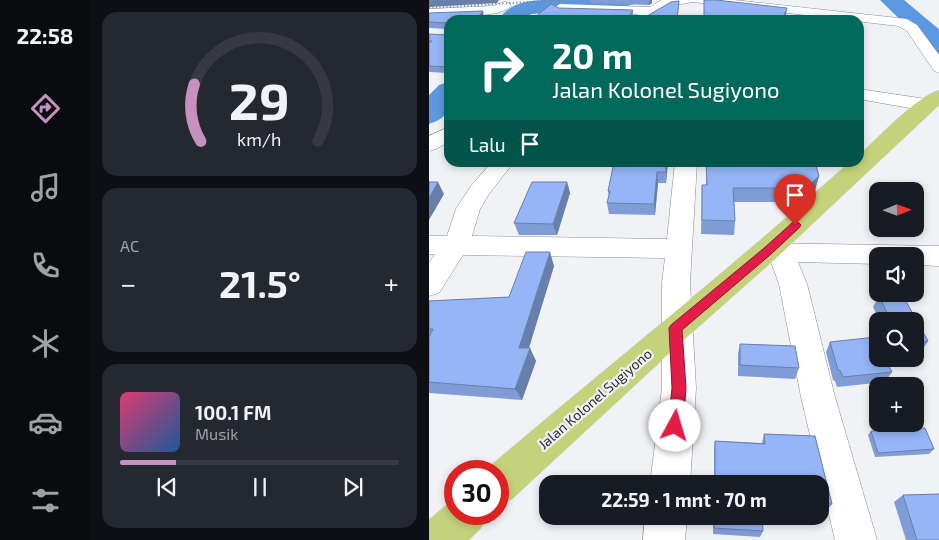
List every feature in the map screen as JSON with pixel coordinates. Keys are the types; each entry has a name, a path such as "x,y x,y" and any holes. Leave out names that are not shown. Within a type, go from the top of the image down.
{"main road":[{"name":"Jalan Kolonel Sugiyono","path":"864,165 932,100"},
{"name":"Jalan Kolonel Sugiyono","path":"509,475 676,328 774,252 862,167"},
{"path":"438,540 455,525"}],"street":[{"path":"646,15 667,2 688,0"},
{"path":"698,0 794,15"},
{"path":"429,13 494,10 505,6"},
{"path":"560,8 653,11"},
{"path":"864,21 907,24 939,68"},
{"path":"864,94 932,100"},
{"path":"429,145 444,136"},
{"path":"429,286 455,246 464,226 468,209 479,190 500,167"},
{"path":"671,475 679,388 676,328 677,248 685,167"},
{"path":"429,246 677,248"},
{"path":"774,252 939,256"},
{"path":"774,252 793,284 818,397 856,540"},
{"path":"664,540 666,525"}],"building":[{"path":"704,0 787,8 784,15 704,15"},
{"path":"679,1 678,15 649,15 671,2"},
{"path":"551,4 559,8 633,10 630,15 538,15"},
{"path":"483,11 480,15 444,15 444,23 429,22 429,13"},
{"path":"429,34 444,35 444,67 429,66 429,43 432,41 429,41"},
{"path":"613,167 666,167 666,172 657,172 654,204 607,203 610,191 608,191"},
{"path":"706,167 816,167 819,176 806,188 733,188 735,221 702,220 702,185 707,185"},
{"path":"429,182 438,182 429,198"},
{"path":"532,182 567,182 553,224 514,223"},
{"path":"526,252 550,252 519,348 530,348 515,389 429,382 429,337 433,329 429,329 429,301 509,297"},
{"path":"882,302 906,302 912,312 887,312"},
{"path":"924,334 928,341 924,342"},
{"path":"869,338 869,367 889,367 892,372 843,377 840,370 838,370 830,342"},
{"path":"740,344 795,346 799,368 740,365"},
{"path":"924,428 934,449 878,453 871,432 924,432"},
{"path":"764,434 815,436 825,475 715,475 715,441 765,444"},
{"path":"829,492 832,504 829,504"},
{"path":"940,494 940,540 917,540 903,495"},
{"path":"714,525 763,525 763,531 714,528"}],"waterway":[{"path":"515,15 526,8 627,0"},
{"path":"891,0 938,42 940,47"},
{"path":"429,114 444,97"}],"railway":[{"path":"429,8 564,0"}],"route":[{"path":"675,426 679,388 676,328 767,252 795,225"}]}
